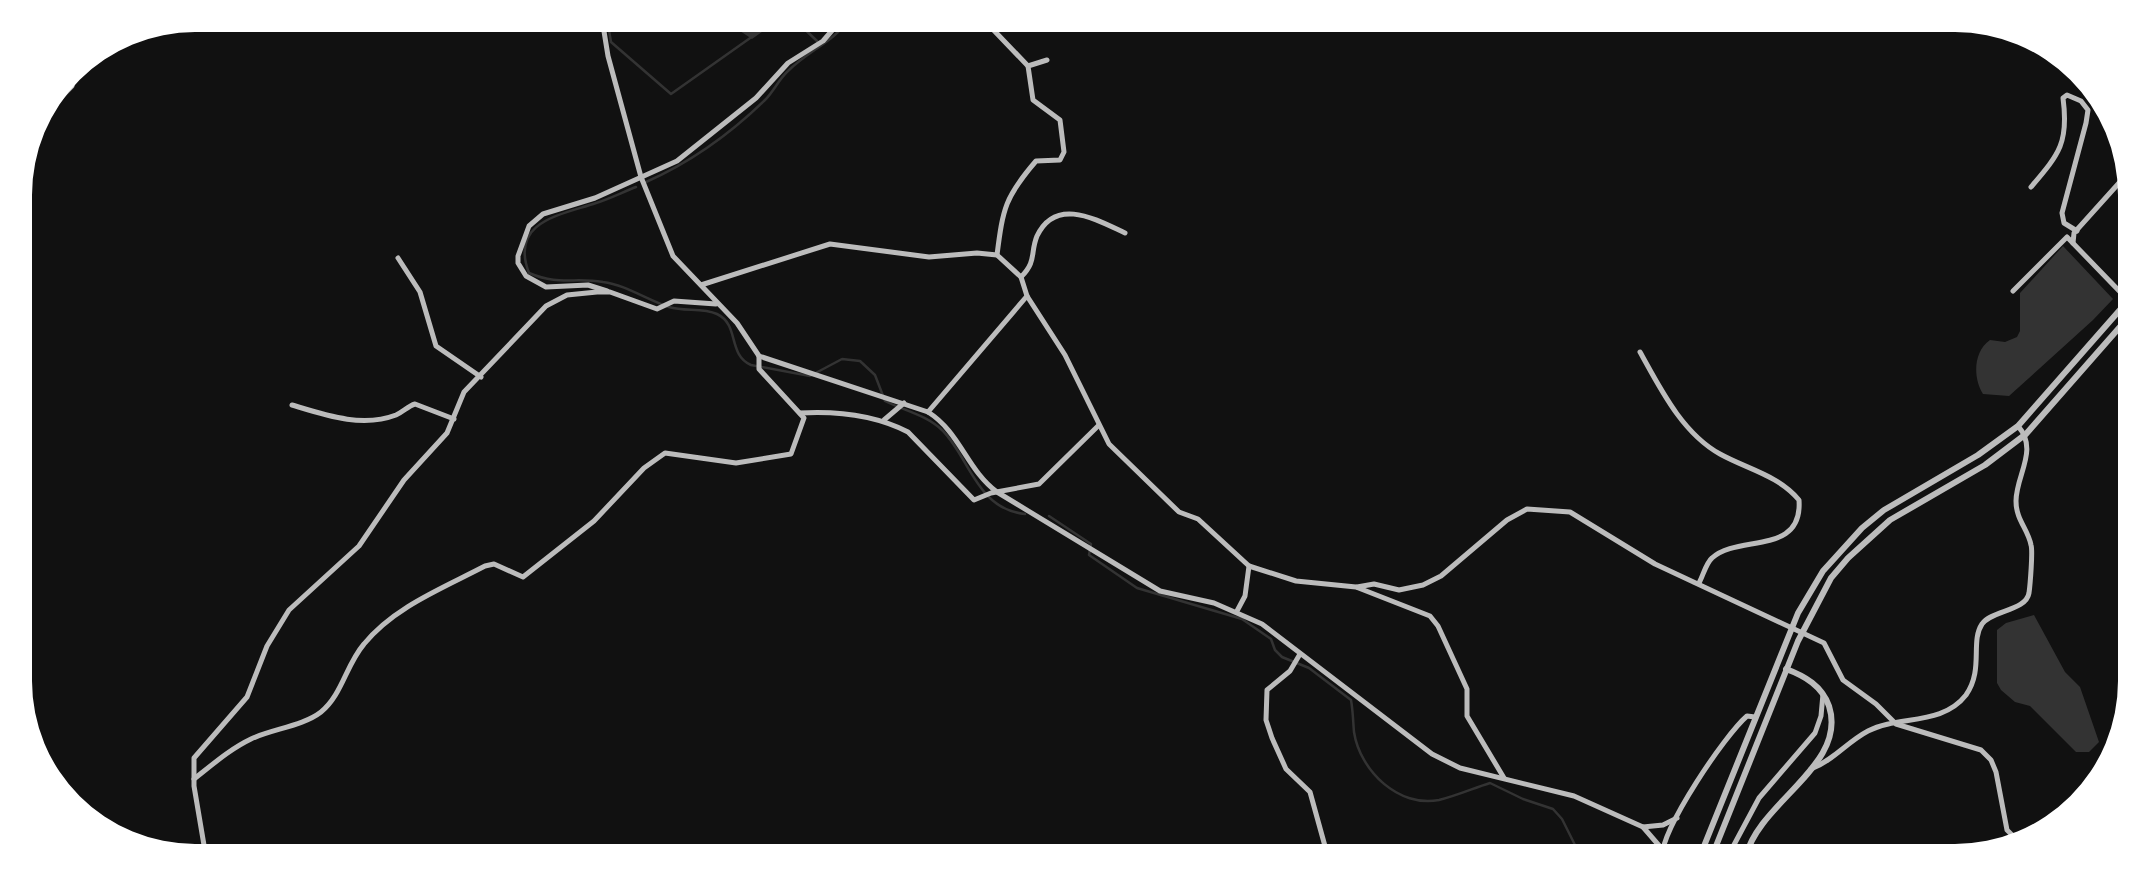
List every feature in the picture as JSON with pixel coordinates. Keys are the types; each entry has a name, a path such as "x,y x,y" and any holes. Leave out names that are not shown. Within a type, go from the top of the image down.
{"street":[{"path":"194,779 231,750 252,738 318,714 332,702 362,646 381,625 409,607 485,566 494,564 523,577 594,521 644,468 665,453 736,463 791,454 804,418 759,363 737,323 673,256 665,242 641,177 608,56 604,32"},
{"path":"716,304 668,302 661,308 588,285 545,287 526,276 518,263 525,232 543,215 595,198 692,151 756,98 788,63 822,41 830,32"},
{"path":"995,32 1028,66 1033,100 1060,120 1064,152 1062,158 1056,161 1038,159 1012,190 1003,214 997,255"},
{"path":"1028,66 1047,60"},
{"path":"2031,187 2050,164 2066,135 2063,98 2067,95 2081,101 2088,110 2086,123 2062,213 2064,223 2077,231"},
{"path":"2074,244 2073,236 2117,185"},
{"path":"1021,277 1031,265 1037,237 1046,225 1063,213 1082,214 1125,233"},
{"path":"2013,291 2067,237 2118,291"},
{"path":"701,285 830,244 929,257 977,253 997,255 1021,277 1027,296 1065,355 1109,444 1179,512 1198,520 1249,566 1296,581 1356,587 1425,613 1438,626 1468,690 1467,716 1504,778"},
{"path":"398,258 420,292 436,346 481,377"},
{"path":"204,844 194,779 194,758 247,697 267,646 289,610 359,546 404,480 447,433 460,398 555,299 583,292 610,292"},
{"path":"928,412 1027,296"},
{"path":"1705,844 1755,717 1810,591 1839,551 1861,528 1894,504 1978,455 2018,426 2118,309"},
{"path":"1717,844 1807,621 1825,588 1847,558 1869,537 1921,500 1984,465 2026,434 2118,329"},
{"path":"1640,352 1683,421 1703,441 1719,453 1764,472 1799,500 1797,522 1788,532 1764,543 1723,552 1711,558 1699,583"},
{"path":"759,363 815,373 883,396 901,406 928,412 950,431 991,494 1160,592 1214,603 1262,624 1432,754 1460,768 1574,796 1643,827 1658,844"},
{"path":"292,405 323,415 363,420 398,414 415,404 454,419"},
{"path":"884,420 901,406"},
{"path":"800,414 825,412 884,420 908,432 969,498 974,500 1039,484 1098,426"},
{"path":"1809,770 1829,762 1869,731 1943,712 1965,696 1974,681 1979,661 1977,636 1983,623 2023,603 2029,595 2032,546 2016,517 2016,498 2027,457 2026,434 2018,426"},
{"path":"1356,587 1374,584 1399,590 1423,585 1441,576 1507,520 1527,509 1570,512 1655,564 1824,643 1843,680 1876,704 1896,724 1981,750 1991,760 2007,830 2011,834"},
{"path":"1237,611 1245,596 1249,566"},
{"path":"1300,654 1267,690 1266,720 1286,769 1310,792 1325,844"},
{"path":"1751,844 1757,831 1824,753 1831,737 1831,715 1823,694 1803,676 1777,666"},
{"path":"1734,844 1759,798 1815,733 1821,716 1823,694"},
{"path":"1664,844 1677,817 1727,736 1747,716 1755,717"},
{"path":"1643,827 1663,825 1677,817"}],"shaded area":[{"path":"742,32 762,32 752,39"},
{"path":"2063,246 2113,299 2009,396 1983,394 1976,373 1980,351 1990,340 2005,342 2017,337 2020,331 2020,293"},
{"path":"2034,615 2065,672 2080,687 2099,742 2089,752 2076,752 2030,706 2015,702 1997,683 1997,630 2006,623"}],"waterway":[{"path":"609,32 611,42 671,94 753,36"},
{"path":"808,32 817,41"},
{"path":"646,182 694,156 738,124 765,100 788,71 838,32"},
{"path":"636,187 554,217 532,231 526,242 525,256 529,273 549,279 612,284 669,307 717,314 729,325 739,354 751,365 810,376 842,359 860,361 875,375 885,401 937,426 952,442 985,493 1009,510 1025,514"},
{"path":"1049,516 1091,544 1089,555 1137,588 1242,619 1271,639 1275,650 1282,657 1309,668 1351,700 1354,732 1364,760 1373,773 1396,792 1424,801 1439,800 1490,783 1523,799 1553,809 1562,819 1574,844"}]}
